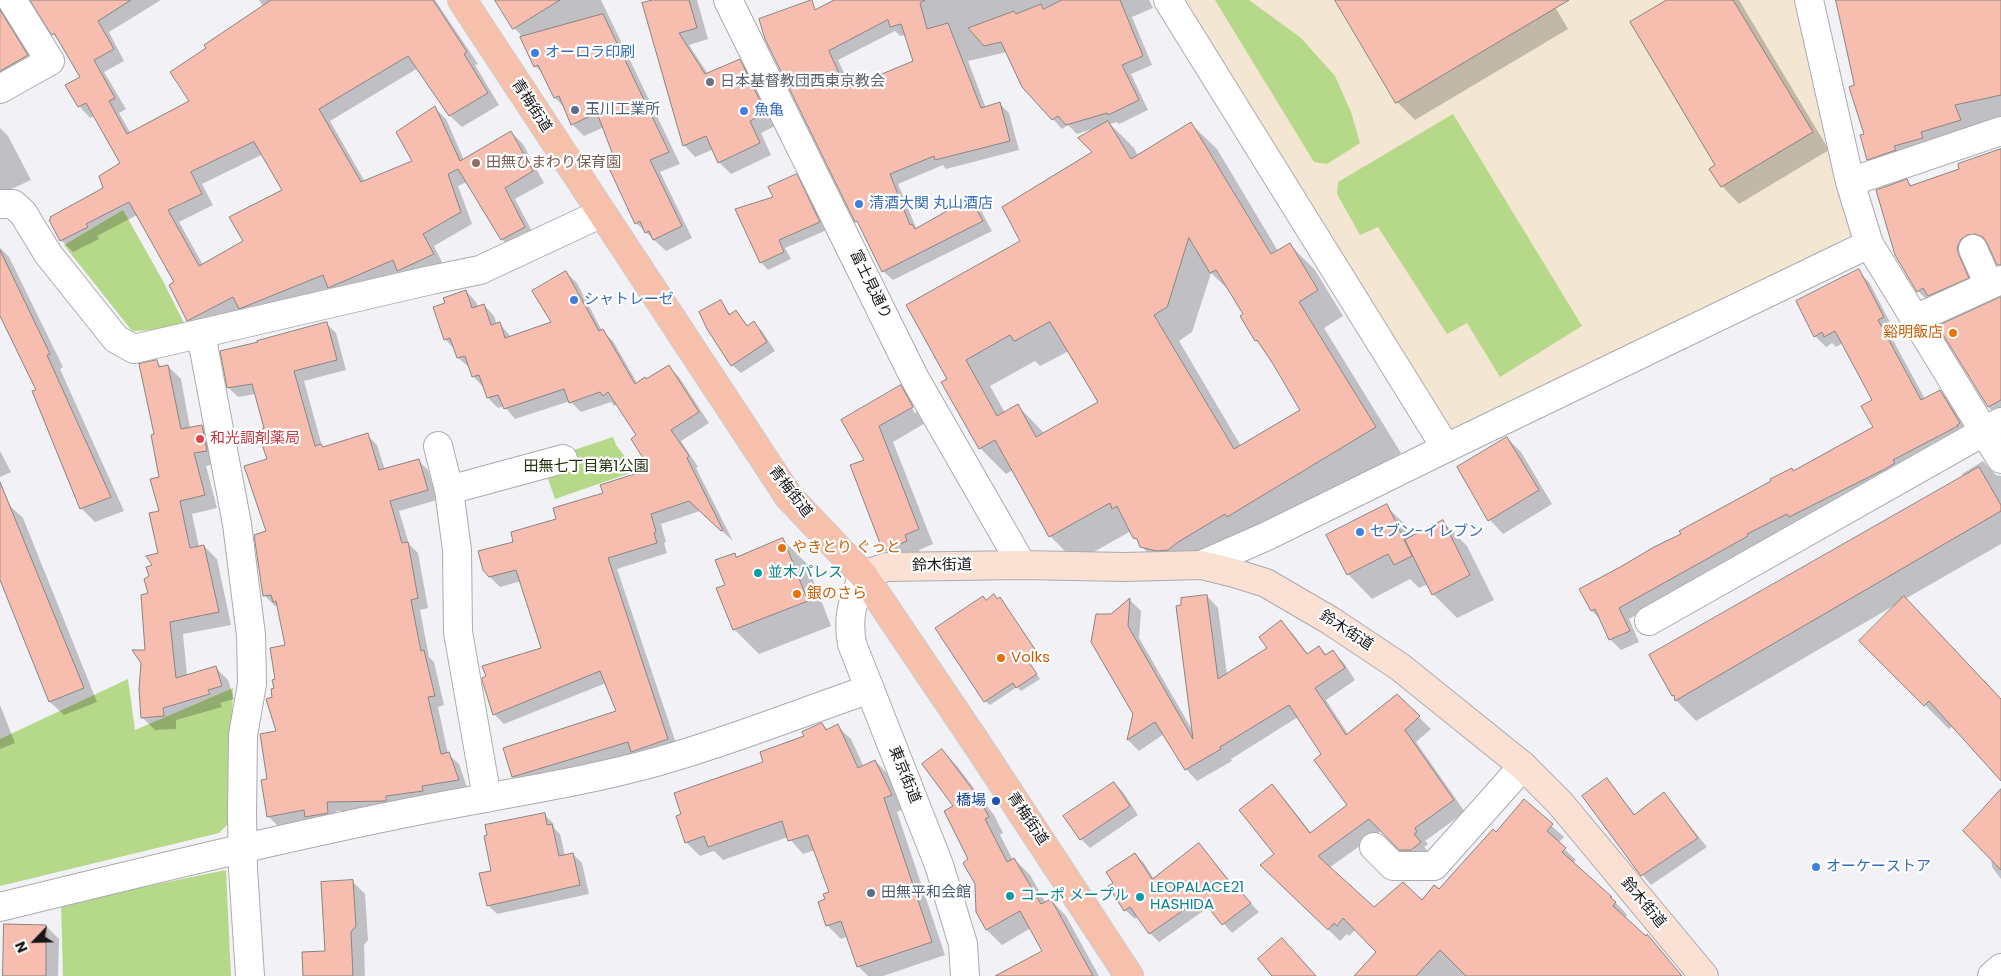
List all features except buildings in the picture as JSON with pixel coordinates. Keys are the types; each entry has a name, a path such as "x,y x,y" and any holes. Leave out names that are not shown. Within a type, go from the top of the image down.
{"main road":[{"name":"青梅街道","path":"462,0 789,497 863,575 1129,976"},
{"name":"鈴木街道","path":"863,575 887,567 1022,565 1124,567 1201,565 1234,572 1266,583 1331,621 1400,667 1523,766 1560,803 1704,976"}],"street":[{"path":"0,89 50,61 12,0"},
{"name":"富士見通り","path":"728,0 914,376 1022,565"},
{"path":"1168,0 1446,448"},
{"path":"1809,0 1850,182 1869,244 1915,319 1992,427 2001,459"},
{"path":"1850,182 2001,131"},
{"path":"0,204 13,204 23,214 48,254 116,339 134,349 480,270 602,213"},
{"path":"1201,565 1267,536 1869,244"},
{"path":"1915,319 1995,283 1973,249"},
{"path":"201,334 237,524 251,635 252,684 244,735 242,848 250,976"},
{"path":"1649,622 1992,427"},
{"path":"438,446 449,490 457,550 458,632 487,798"},
{"path":"449,490 563,458"},
{"name":"東京街道","path":"863,575 850,612 852,644 939,865 963,944 965,976"},
{"path":"0,907 242,848 398,814 591,779 658,762 870,689"},
{"path":"1374,847 1393,866 1434,866 1523,766"},
{"path":"1992,976 2001,968"}],"shaded area":[{"path":"1186,0 1799,0 1855,222 1852,235 1461,432 1444,427"}],"green space":[{"path":"1215,0 1249,0 1301,38 1335,76 1351,112 1360,143 1327,164 1314,162"},
{"path":"1453,114 1582,326 1500,377 1467,323 1447,334 1378,227 1360,235 1337,194 1338,182"},
{"path":"123,210 163,281 187,329 132,331 64,245"},
{"name":"田無七丁目第1公園","path":"613,437 616,445 636,471 555,499 545,470 562,454"},
{"path":"128,679 135,730 233,688 229,823 219,833 0,886 0,739"},
{"path":"226,870 231,976 63,976 61,904"}],"place":[{"name":"オーロラ印刷","path":"535,53"},
{"name":"日本基督教団西東京教会","path":"710,82"},
{"name":"玉川工業所","path":"575,110"},
{"name":"魚亀","path":"744,111"},
{"name":"田無ひまわり保育園","path":"476,163"},
{"name":"清酒大関 丸山酒店","path":"859,204"},
{"name":"シャトレーゼ","path":"574,300"},
{"name":"谿明飯店","path":"1953,333"},
{"name":"和光調剤薬局","path":"200,439"},
{"name":"セブン-イレブン","path":"1360,532"},
{"name":"やきとり ぐっと","path":"782,548"},
{"name":"並木パレス","path":"758,573"},
{"name":"銀のさら","path":"797,594"},
{"name":"Volks","path":"1001,658"},
{"name":"橋場","path":"996,801"},
{"name":"オーケーストア","path":"1816,867"},
{"name":"田無平和会館","path":"871,893"},
{"name":"コーポ メープル","path":"1010,896"},
{"name":"LEOPALACE21 HASHIDA","path":"1140,897"}]}
